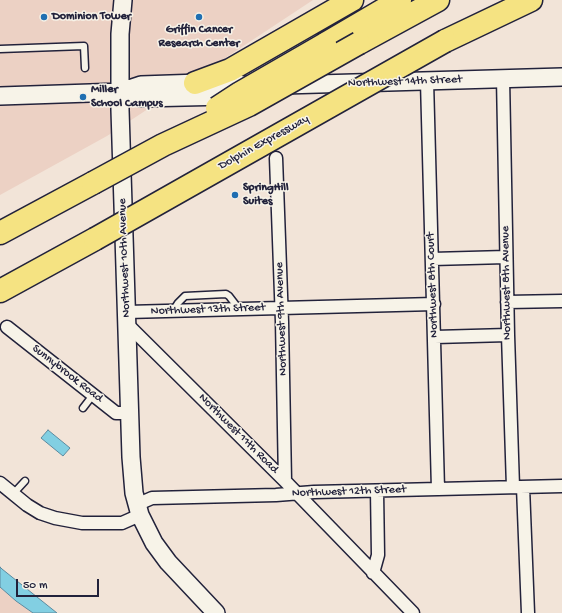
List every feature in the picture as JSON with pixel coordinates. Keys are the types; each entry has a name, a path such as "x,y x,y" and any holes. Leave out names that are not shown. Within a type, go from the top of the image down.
{"highway":[{"path":"196,83 230,70 352,0"},
{"path":"162,145 240,93 400,0"},
{"path":"0,233 162,145 249,105 438,0"},
{"name":"Dolphin Expressway","path":"0,291 445,41 531,0"}],"street":[{"name":"Northwest 10th Avenue","path":"123,0 120,34 120,92 132,475 138,510 154,543 168,562 216,613"},
{"name":"Northwest 14th Street","path":"0,96 120,92 141,85 196,83 229,82 248,86 562,76"},
{"name":"Northwest 8th Avenue","path":"503,78 508,335 528,613"},
{"name":"Northwest 8th Court","path":"426,81 435,337 438,489"},
{"name":"Northwest 14th Street","path":"120,92 141,98 228,96 248,86"},
{"name":"Northwest 9th Avenue","path":"276,158 282,307 285,481"},
{"path":"432,259 506,257"},
{"path":"507,302 562,301"},
{"name":"Northwest 13th Street","path":"127,319 173,311 434,304"},
{"name":"Northwest 11th Road","path":"127,319 413,613"},
{"name":"Sunnybrook Road","path":"7,327 116,413 130,414"},
{"path":"435,337 508,335"},
{"name":"Northwest 12th Street","path":"0,483 27,505 40,513 72,522 94,523 122,523 152,498 297,494 314,492 562,486"},
{"path":"373,573 378,555 377,491"}],"lane":[{"path":"0,49 84,46 85,68"},
{"path":"83,408 93,395"},
{"path":"13,494 24,481"}],"shaded area":[{"name":"Miller School Campus","path":"0,0 313,0 107,136 0,195"},
{"path":"0,587 16,601 33,613 0,613"}],"water":[{"path":"48,430 70,448 63,456 41,438"},
{"path":"0,567 57,613 33,613 16,601 0,587"}],"place":[{"name":"Dominion Tower","path":"44,17"},
{"name":"Griffin Cancer Research Center","path":"199,17"},
{"name":"Miller School Campus","path":"83,97"},
{"name":"SpringHill Suites","path":"235,195"}]}
